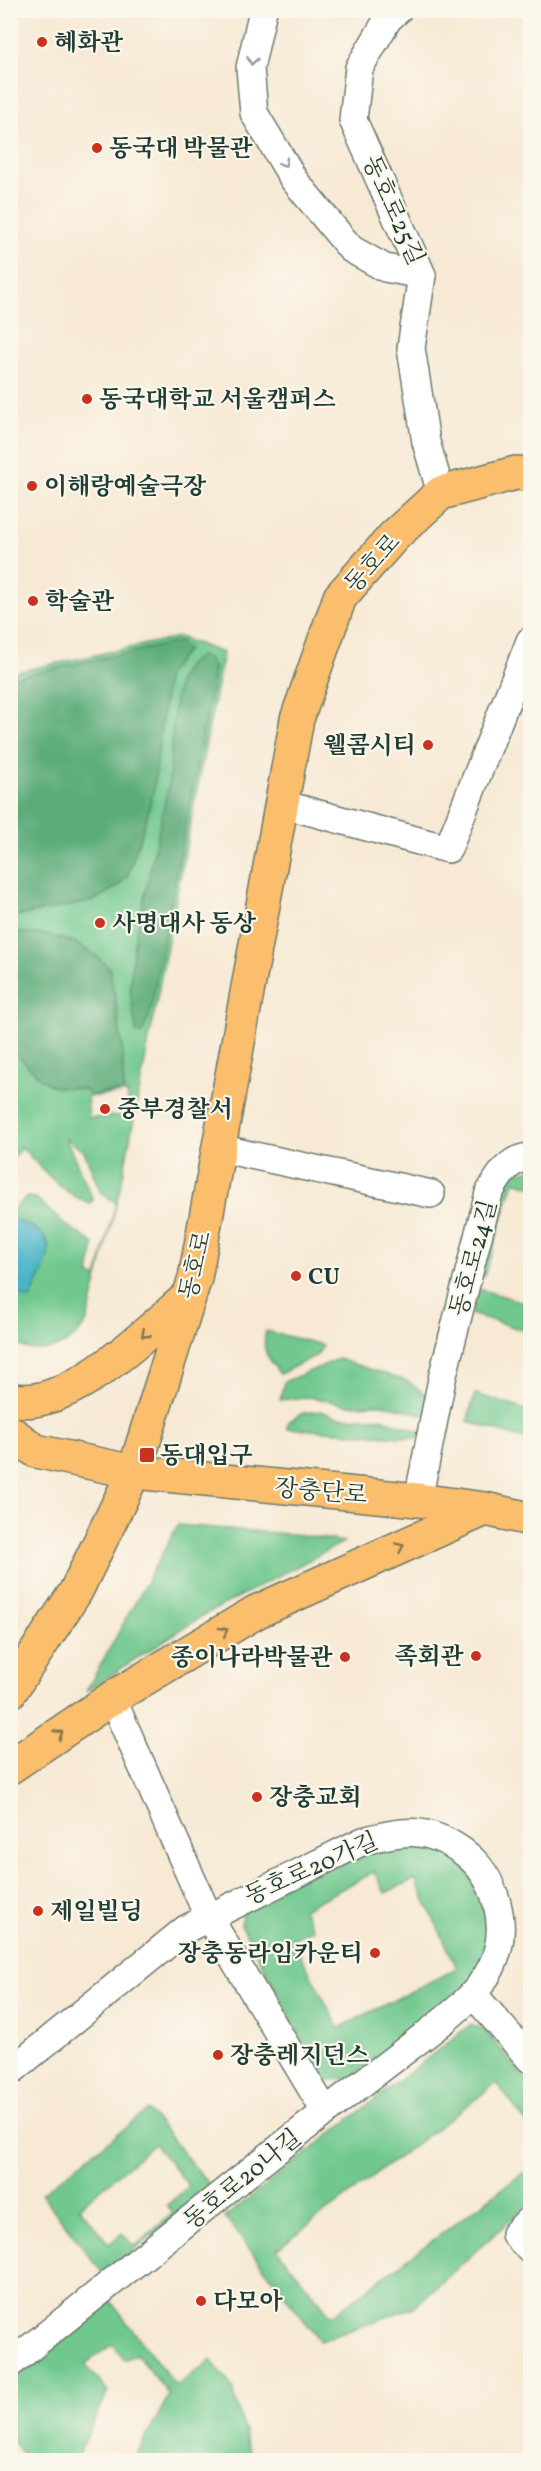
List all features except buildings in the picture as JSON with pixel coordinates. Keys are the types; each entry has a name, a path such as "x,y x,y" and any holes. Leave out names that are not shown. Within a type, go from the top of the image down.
{"main road":[{"name":"동호로","path":"10,1692 76,1591 134,1472 192,1287 297,719 340,597 394,536 441,493 516,473 531,474"},
{"path":"10,1399 18,1401 51,1397 107,1366 192,1287"},
{"name":"장충단로","path":"10,1432 36,1451 134,1472 418,1500 485,1509 531,1519"},
{"path":"10,1767 112,1698 256,1612 485,1509"}],"street":[{"path":"263,10 250,68 254,113 294,180 351,249 385,268 423,275"},
{"name":"동호로25길","path":"398,10 388,19 358,68 353,120 423,275 411,348 426,441 441,493"},
{"path":"282,804 448,849 531,641"},
{"path":"218,1148 431,1194"},
{"name":"동호로24길","path":"418,1500 442,1379 489,1193 500,1174 513,1162 531,1157"},
{"path":"112,1698 208,1917 326,2111"},
{"name":"동호로20가길","path":"10,2072 186,1929 363,1841 394,1832 422,1833 449,1842 472,1858 489,1881 498,1906 500,1934"},
{"name":"동호로20나길","path":"10,2364 326,2111 434,2028 473,1994 491,1968 500,1934"},
{"path":"473,1994 531,2059"},
{"path":"531,2218 515,2234 531,2250"}],"green space":[{"path":"179,637 223,653 122,1181 87,1321 72,1339 63,1345 43,1350 33,1350 11,1342 11,1211 27,1197 36,1198 62,1222 94,1244 89,1275 97,1278 116,1203 101,1193 84,1151 66,1139 93,1200 90,1203 61,1187 20,1146 17,1154 11,1158 10,1048 50,1085 86,1090 124,1090 122,1046 115,994 98,957 74,942 47,935 11,932 11,917 93,901 154,788 167,675 188,649 178,642 11,678 11,673","holes":["200,656 209,659 213,666 213,680 150,1013 142,1033 130,989 134,944 169,783 175,700 179,680 188,665","127,1093 129,1115 89,1118 87,1097"]},
{"path":"178,642 188,649 167,675 154,788 128,875 117,887 93,901 11,917 11,678"},
{"path":"200,656 209,659 213,666 213,680 150,1013 142,1033 136,1032 130,989 134,944 169,783 175,700 179,680 188,665"},
{"path":"11,932 47,935 74,942 98,957 110,969 122,1046 124,1091 90,1095 81,1089 55,1087 45,1082 11,1048"},
{"path":"530,1170 530,1186 514,1181 484,1277 474,1274 496,1190 514,1172"},
{"path":"479,1289 530,1304 530,1332 471,1314"},
{"path":"266,1331 323,1345 317,1355 280,1374 265,1349"},
{"path":"338,1359 407,1381 428,1396 425,1415 382,1404 348,1405 310,1397 280,1400 284,1382"},
{"path":"475,1394 530,1411 530,1441 467,1421"},
{"path":"320,1411 338,1417 380,1418 422,1432 420,1438 413,1438 287,1428 288,1422 303,1413"},
{"path":"178,1525 301,1535 344,1542 202,1616 86,1691"},
{"path":"422,1832 489,1881 491,1968 349,2079 323,2080 241,1924 245,1898","holes":["374,1872 385,1893 415,1879 457,1968 339,2028 292,1939 313,1929 303,1909"]},
{"path":"470,2025 484,2029 530,2085 530,2128 497,2083 277,2249 331,2316 530,2168 530,2202 414,2307 320,2341 225,2217"},
{"path":"148,2110 212,2188 104,2275 41,2194","holes":["154,2144 189,2186 167,2205 173,2213 134,2247 122,2233 109,2244 79,2207"]},
{"path":"108,2298 176,2386 211,2360 233,2388 252,2460 134,2460 169,2395 137,2354 124,2360 113,2344 85,2364 108,2391 80,2451 80,2460 28,2460 11,2439 10,2374"}],"water":[{"path":"11,1219 41,1233 47,1241 49,1250 47,1260 30,1299 11,1293"}],"place":[{"name":"혜화관","path":"42,42"},
{"name":"동국대 박물관","path":"97,148"},
{"name":"동국대학교 서울캠퍼스","path":"87,399"},
{"name":"이해랑예술극장","path":"32,486"},
{"name":"학술관","path":"33,601"},
{"name":"웰콤시티","path":"428,745"},
{"name":"사명대사 동상","path":"100,923"},
{"name":"중부경찰서","path":"105,1109"},
{"name":"CU","path":"296,1276"},
{"name":"동대입구","path":"147,1455"},
{"name":"족회관","path":"476,1656"},
{"name":"종이나라박물관","path":"345,1657"},
{"name":"장충교회","path":"257,1797"},
{"name":"제일빌딩","path":"38,1911"},
{"name":"장충동라임카운티","path":"375,1953"},
{"name":"장충레지던스","path":"218,2055"},
{"name":"다모아","path":"201,2301"}]}
